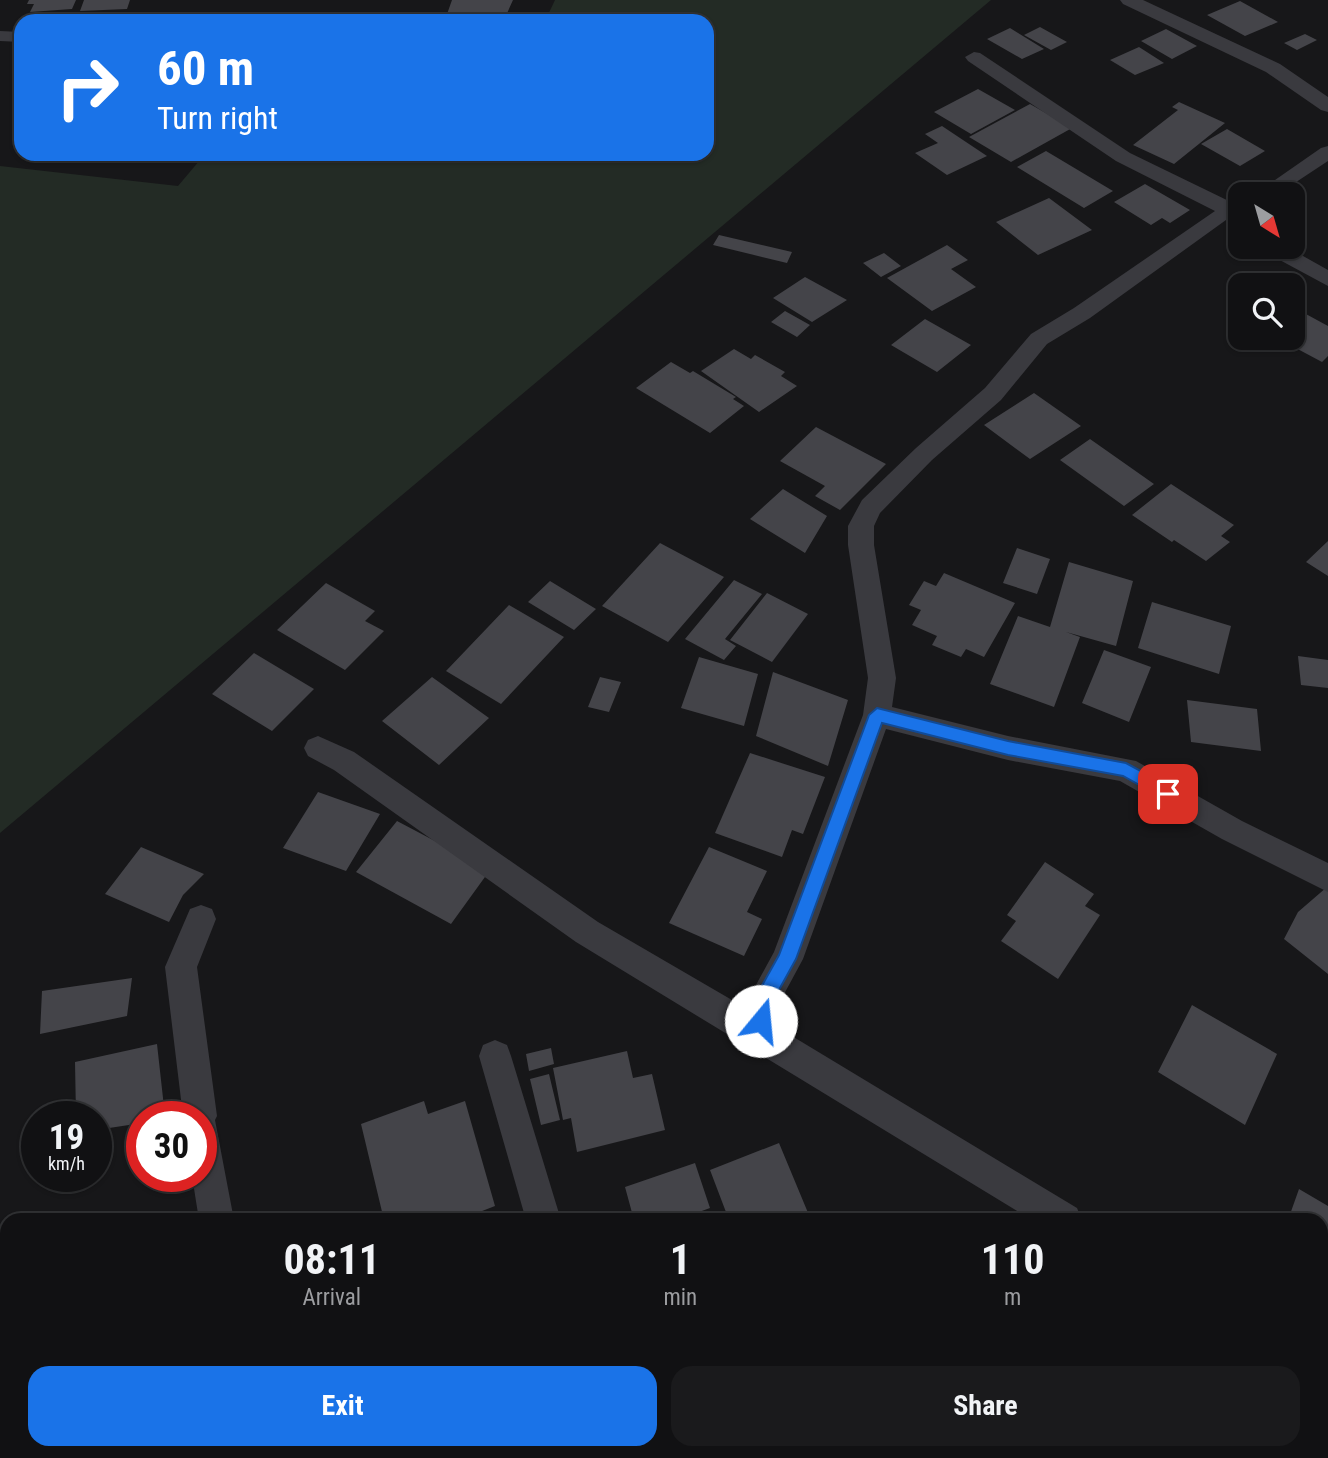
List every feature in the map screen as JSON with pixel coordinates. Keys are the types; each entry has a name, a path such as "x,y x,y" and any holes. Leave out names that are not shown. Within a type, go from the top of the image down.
{"street":[{"path":"1129,0 1273,68 1328,106"},
{"path":"974,57 1123,157 1228,214"},
{"path":"1283,182 1328,152"},
{"path":"761,1035 760,1007 787,959 877,715 882,678 861,545 861,526 871,507 924,454 993,394 1038,340 1228,220"},
{"path":"1293,259 1328,279"},
{"path":"877,715 1008,748 1126,770 1233,830 1328,878"},
{"path":"317,748 344,761 587,932 1053,1213"},
{"path":"198,1101 181,967 201,919"},
{"path":"495,1056 542,1213"},
{"path":"212,1192 216,1213"}],"shaded area":[{"path":"555,0 991,0 0,833 0,166 178,186 199,161 714,161 714,14 548,14"}],"building":[{"path":"29,0 76,0 72,9 30,12 34,4 27,4"},
{"path":"84,0 130,0 127,9 80,11"},
{"path":"452,0 513,0 507,14 447,14"},
{"path":"1240,1 1278,22 1245,36 1207,15"},
{"path":"1040,27 1067,42 1051,50 1024,35"},
{"path":"1010,28 1044,49 1022,59 987,39"},
{"path":"1166,29 1197,46 1172,59 1141,41"},
{"path":"1305,34 1317,40 1297,50 1284,43"},
{"path":"1139,47 1164,63 1135,75 1110,60"},
{"path":"978,89 1015,110 971,134 934,112"},
{"path":"1179,102 1225,123 1174,164 1133,145 1178,110 1172,107"},
{"path":"1030,104 1072,128 1011,162 969,137"},
{"path":"942,126 987,156 947,175 915,153 938,143 925,134"},
{"path":"1227,129 1265,151 1240,166 1201,144"},
{"path":"1046,151 1113,191 1084,208 1017,167"},
{"path":"1145,184 1190,210 1170,223 1162,218 1151,225 1114,202"},
{"path":"1049,198 1092,230 1038,255 996,222"},
{"path":"719,235 792,252 787,263 713,245"},
{"path":"947,245 968,260 951,269 976,287 932,311 887,278"},
{"path":"884,253 901,266 881,277 863,263"},
{"path":"805,277 847,300 812,322 773,298"},
{"path":"785,311 810,325 797,337 771,322"},
{"path":"1305,314 1328,326 1328,356 1322,362 1300,350 1305,350"},
{"path":"925,319 971,345 937,372 891,345"},
{"path":"734,349 751,359 755,355 785,372 781,376 797,386 759,412 701,371"},
{"path":"671,362 690,373 693,371 736,397 733,399 744,406 710,433 636,388"},
{"path":"1034,393 1081,426 1030,459 984,425"},
{"path":"816,427 886,464 840,510 815,496 825,486 780,461"},
{"path":"1090,439 1154,484 1124,506 1060,460"},
{"path":"1171,484 1234,525 1221,536 1230,542 1206,561 1132,515"},
{"path":"783,489 827,516 805,553 750,519"},
{"path":"1328,541 1328,576 1306,562"},
{"path":"660,543 724,577 668,642 602,606"},
{"path":"1017,548 1050,559 1037,594 1003,583"},
{"path":"1069,562 1133,581 1116,646 1066,632 1080,637 1054,707 990,684 1018,616 1050,627"},
{"path":"944,573 1015,603 984,657 966,649 961,657 932,645 937,636 912,625 921,610 909,605 924,581 936,586"},
{"path":"734,580 762,594 725,639 736,646 724,660 685,639"},
{"path":"550,581 596,609 574,630 528,602"},
{"path":"326,583 375,611 365,621 384,631 345,670 277,630"},
{"path":"767,593 808,614 772,662 730,640"},
{"path":"1152,602 1231,626 1219,674 1138,648"},
{"path":"509,605 564,637 501,704 446,671"},
{"path":"1104,650 1151,667 1129,722 1082,703"},
{"path":"254,653 314,689 272,731 212,694"},
{"path":"1298,656 1328,660 1328,688 1301,685"},
{"path":"699,657 758,674 744,726 681,708"},
{"path":"773,672 848,700 828,766 756,736"},
{"path":"432,677 489,718 439,765 382,721"},
{"path":"600,677 621,682 609,712 588,707"},
{"path":"1187,700 1257,709 1261,751 1191,742"},
{"path":"750,753 825,777 803,834 792,830 782,857 715,833"},
{"path":"318,792 380,814 346,871 283,848"},
{"path":"397,821 490,870 451,924 356,872"},
{"path":"141,847 204,874 183,895 169,922 105,894"},
{"path":"709,847 767,871 747,912 762,919 744,956 669,923"},
{"path":"1045,862 1094,894 1085,906 1100,915 1058,979 1001,941 1016,921 1007,915"},
{"path":"1327,887 1328,974 1284,939 1298,912"},
{"path":"132,978 127,1016 40,1034 42,991"},
{"path":"1192,1005 1277,1054 1245,1125 1158,1072"},
{"path":"157,1044 163,1101 126,1101 126,1125 112,1128 112,1101 76,1101 75,1062"},
{"path":"551,1048 554,1064 529,1071 526,1054"},
{"path":"627,1051 633,1078 652,1074 665,1130 577,1152 571,1118 563,1120 553,1068"},
{"path":"549,1074 560,1120 541,1125 530,1079"},
{"path":"424,1101 428,1114 465,1101 495,1206 477,1213 382,1213 361,1124"},
{"path":"779,1143 808,1213 726,1213 710,1170"},
{"path":"695,1163 710,1208 696,1213 632,1213 625,1187"},
{"path":"1299,1189 1328,1206 1328,1213 1290,1213"}],"route":[{"path":"761,1021 760,1007 787,959 877,715 1008,748 1126,770 1168,794"}]}
